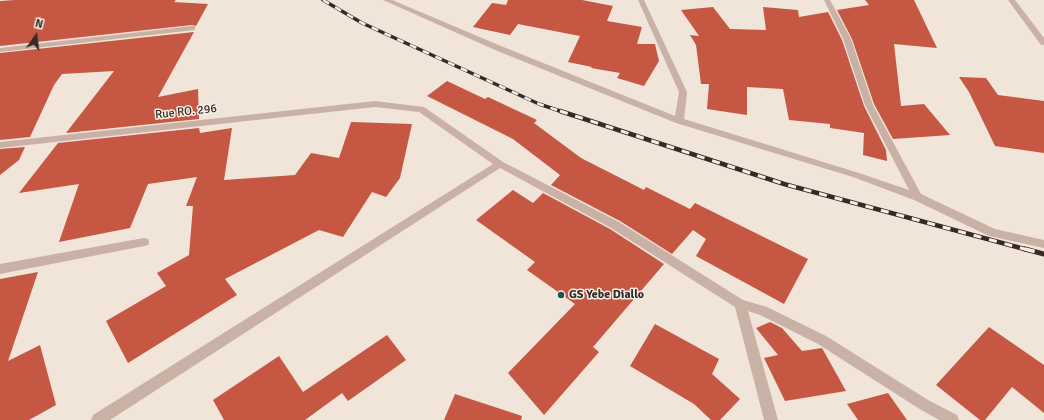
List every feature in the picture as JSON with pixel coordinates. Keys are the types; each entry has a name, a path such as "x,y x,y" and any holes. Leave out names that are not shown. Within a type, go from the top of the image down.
{"street":[{"path":"386,0 498,48 679,121 856,175 917,197 993,233 1044,244"},
{"path":"641,0 683,92 679,121"},
{"path":"827,0 847,39 869,105 917,197"},
{"path":"1011,0 1044,43"},
{"path":"0,50 192,28"},
{"name":"Rue RO. 296","path":"0,145 375,104 421,109 500,164 615,225 740,304 763,311 822,340 923,404 952,420"},
{"path":"98,420 500,164"},
{"path":"0,269 144,242"},
{"path":"740,304 771,420"}],"building":[{"path":"176,0 174,2 208,4 196,26 192,25 0,46 0,1"},
{"path":"508,0 582,0 613,6 607,21 642,27 637,44 655,44 659,61 644,86 617,78 620,73 568,62 580,36 518,24 510,35 473,27 492,3 506,5"},
{"path":"865,0 914,0 937,48 894,44 901,106 924,104 950,135 893,139 874,104 852,39 837,10 869,5"},
{"path":"713,7 730,29 766,30 763,7 798,10 799,17 828,12 842,40 864,106 886,150 887,161 863,155 864,133 830,128 830,124 789,120 783,89 747,87 747,115 707,109 709,84 701,84 696,45 690,35 699,36 681,10"},
{"path":"194,32 158,97 198,89 199,119 66,133 114,71 62,74 54,85 30,137 0,140 0,53"},
{"path":"959,77 986,78 998,95 1044,101 1044,153 995,146 969,92"},
{"path":"447,81 485,99 488,97 537,120 534,123 581,158 644,190 646,187 690,209 695,203 808,259 784,304 696,256 706,239 693,230 672,254 620,221 551,185 560,175 513,139 427,96"},
{"path":"351,122 412,124 400,178 386,197 372,192 343,237 319,230 225,279 237,295 128,363 106,321 166,286 157,273 189,255 193,206 186,206 197,177 148,184 130,228 59,242 79,184 19,193 58,143 199,128 200,133 232,128 224,180 295,175 311,153 339,158"},
{"path":"25,147 19,160 0,175 0,149"},
{"path":"513,190 533,203 543,193 610,229 664,264 593,347 599,352 544,415 508,373 575,304 527,270 535,262 476,220"},
{"path":"38,272 8,361 40,345 56,405 29,420 0,420 0,279"},
{"path":"770,322 782,328 802,351 822,348 846,391 785,401 764,358 778,355 756,328"},
{"path":"655,324 719,359 712,374 740,399 720,420 711,420 694,404 630,366"},
{"path":"989,327 1044,365 1044,413 1012,387 985,420 980,420 936,385"},
{"path":"387,335 406,360 348,401 342,393 305,420 224,420 213,400 279,356 303,392"},
{"path":"888,393 907,420 858,420 847,404"},
{"path":"455,394 522,416 521,420 444,420"}],"railway":[{"path":"323,0 362,23 539,104 560,111"},
{"path":"560,111 784,184 1028,250"},
{"path":"1025,249 1044,254"}],"place":[{"name":"GS Yebe Diallo","path":"561,295"}]}
